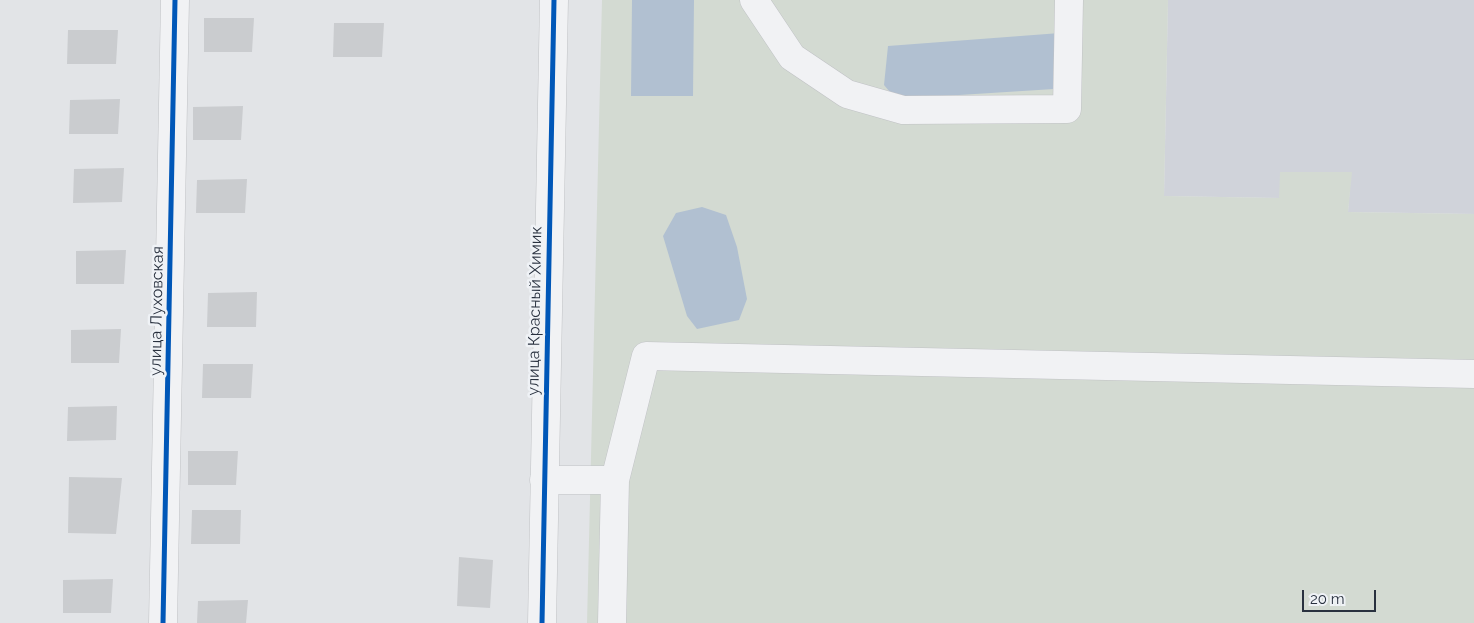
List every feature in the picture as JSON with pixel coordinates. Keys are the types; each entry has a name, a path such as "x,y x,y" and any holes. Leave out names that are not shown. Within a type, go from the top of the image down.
{"street":[{"name":"улица Луховская","path":"163,623 176,0"},
{"name":"улица Красный Химик","path":"542,623 554,0"},
{"path":"754,0 792,57 847,94 903,110 1067,109 1069,0"},
{"path":"612,623 615,480 646,356 1474,374"},
{"path":"544,480 615,480"}],"shaded area":[{"path":"602,0 1168,0 1164,196 1279,198 1280,172 1352,172 1348,212 1474,214 1474,623 587,623"},
{"path":"1168,0 1474,0 1474,214 1348,212 1351,172 1279,198 1164,196"}],"water":[{"path":"632,0 694,0 693,96 631,96"},
{"path":"1060,33 1054,89 896,99 884,85 888,46"},
{"path":"702,207 726,215 737,247 747,299 739,320 697,329 687,316 663,236 676,213"}],"building":[{"path":"204,18 254,18 252,52 204,52"},
{"path":"334,23 384,23 382,57 333,57"},
{"path":"68,30 118,30 116,64 67,64"},
{"path":"120,99 118,134 69,134 70,100"},
{"path":"243,106 241,140 193,140 193,107"},
{"path":"124,168 122,202 73,203 74,169"},
{"path":"247,179 245,213 196,213 197,180"},
{"path":"126,250 124,284 76,284 76,251"},
{"path":"257,292 256,327 207,327 208,293"},
{"path":"121,329 119,363 71,363 71,330"},
{"path":"203,364 253,364 251,398 202,398"},
{"path":"117,406 116,440 67,441 68,407"},
{"path":"188,451 238,451 236,485 188,485"},
{"path":"69,477 122,478 116,534 68,533"},
{"path":"192,510 241,510 240,544 191,544"},
{"path":"459,557 493,560 490,608 457,606"},
{"path":"113,579 111,613 63,613 63,580"},
{"path":"248,600 246,623 197,623 198,601"}],"cycle path":[{"path":"163,623 175,0"},
{"path":"542,623 554,0"}]}
